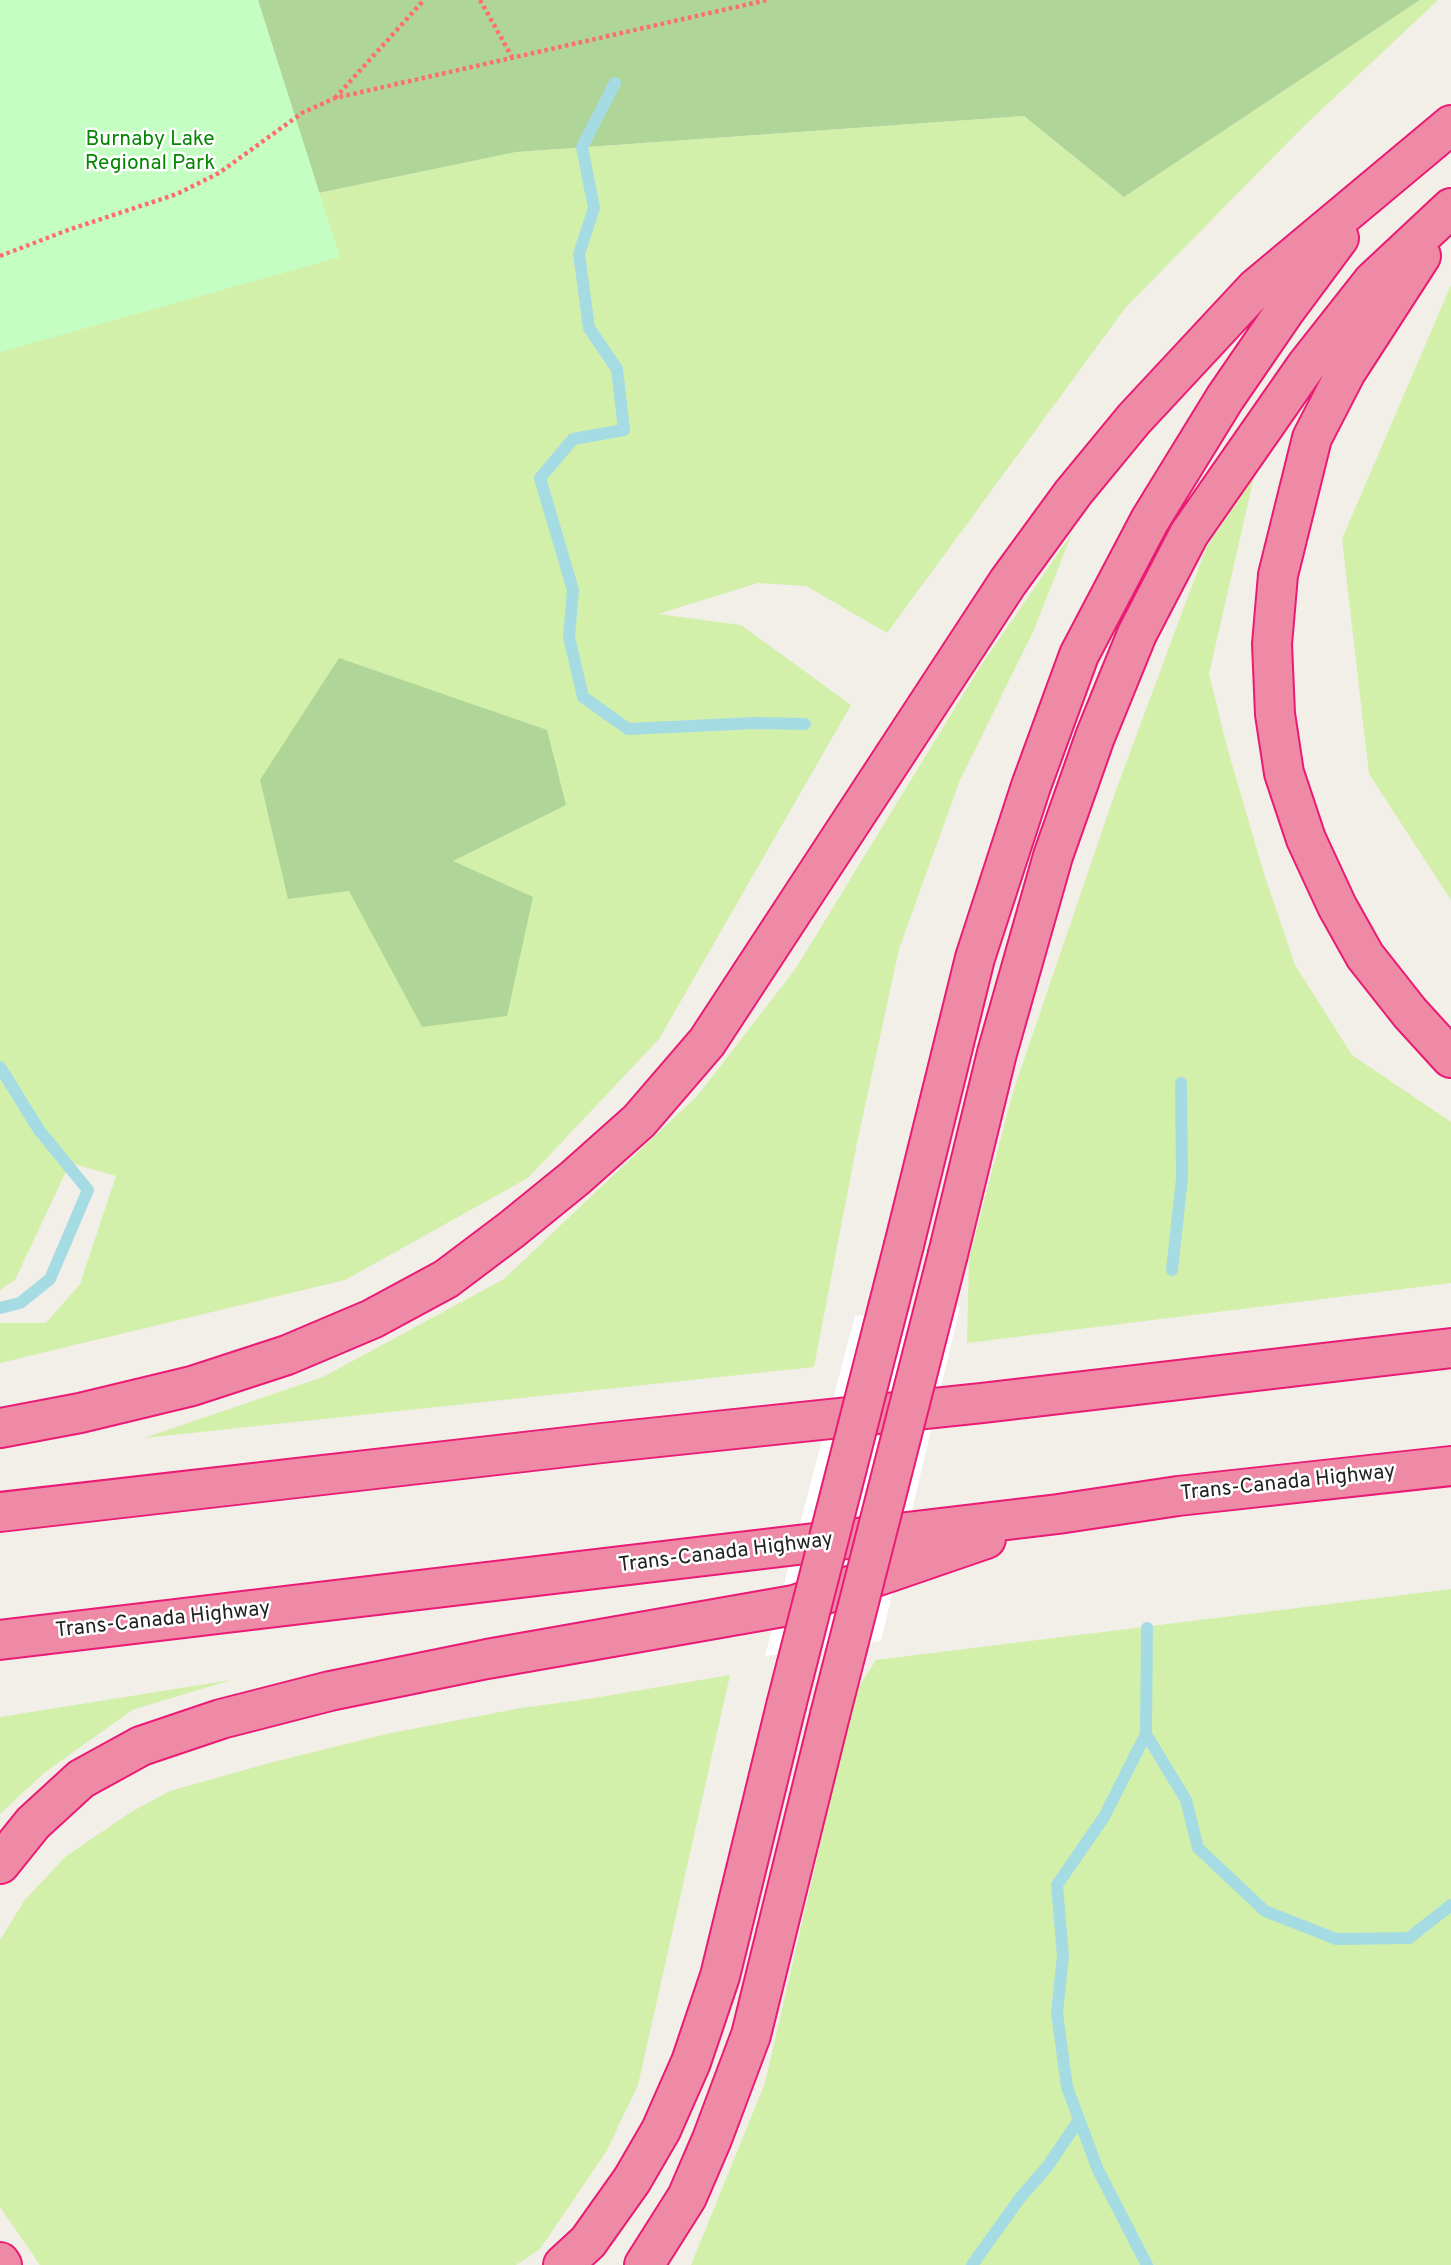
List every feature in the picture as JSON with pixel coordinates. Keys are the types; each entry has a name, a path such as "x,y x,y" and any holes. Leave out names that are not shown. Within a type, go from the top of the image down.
{"highway":[{"path":"0,1428 80,1413 192,1386 288,1354 372,1319 446,1279 511,1230 639,1121 707,1042 1000,593 1073,493 1134,419 1255,288 1451,124"},
{"path":"563,2265 588,2242 632,2180 661,2130 691,2062 720,1976 975,958 1031,786 1079,655 1150,520 1225,398 1377,185"},
{"path":"1451,209 1346,372 1312,438 1278,575 1272,644 1275,713 1284,774 1306,839 1336,906 1365,956 1410,1013 1451,1058"},
{"path":"645,2265 687,2197 751,2035 997,1053 1053,856 1095,737 1137,635 1189,534 1306,366 1373,281 1451,209"},
{"path":"0,1513 1451,1348"},
{"name":"Trans-Canada Highway","path":"0,1640 1058,1514 1178,1496 1451,1466"},
{"path":"0,1864 33,1823 81,1779 141,1746 220,1719 330,1691 794,1605 1058,1514"}],"path":[{"path":"335,98 424,0"},
{"path":"480,0 512,57"},
{"path":"0,256 177,194 219,173 302,113 335,98 767,0"}],"green space":[{"path":"0,0 1420,0 1124,197 1024,116 516,152 0,259"},
{"name":"Burnaby Lake Regional Park","path":"0,0 258,0 340,257 0,352"},
{"path":"1420,0 1438,0 1301,129 1126,307 887,633 806,586 758,583 658,614 741,625 851,705 659,1039 528,1178 345,1280 0,1363 0,1323 46,1323 80,1284 116,1176 70,1163 15,1280 0,1290 0,259 516,152 1024,116 1124,197"},
{"path":"1451,285 1451,900 1369,774 1342,539"},
{"path":"1254,477 1209,674 1264,874 1295,965 1352,1055 1451,1122 1451,1283 967,1343 969,1258 1013,1092 1116,790 1206,548"},
{"path":"1072,533 1034,630 960,780 899,949 857,1143 814,1367 144,1438 323,1377 504,1279 699,1094 796,968 980,667"},
{"path":"339,658 547,730 566,805 453,861 533,897 507,1016 422,1027 349,891 288,899 260,780"},
{"path":"1451,1589 1451,2265 691,2265 765,2083 855,1693 876,1660"},
{"path":"730,1675 638,2085 606,2152 540,2249 516,2265 40,2265 0,2207 0,1940 24,1901 65,1857 131,1812 170,1791 273,1762 386,1734 521,1708"},
{"path":"231,1680 132,1710 44,1773 0,1814 0,1717"}],"pier":[{"path":"960,1307 881,1641 765,1656 855,1316"}],"waterway":[{"path":"615,83 582,147 594,208 579,254 589,328 617,369 624,430 573,439 540,478 573,590 569,637 583,697 628,729 755,723 805,724"},
{"path":"0,1067 39,1130 88,1190 50,1279 20,1303 0,1308"},
{"path":"1172,1270 1182,1178 1181,1083"},
{"path":"1147,1628 1146,1734 1104,1817 1057,1885 1063,1956 1057,2013 1067,2087 1098,2170 1147,2265"},
{"path":"1146,1734 1186,1800 1198,1848 1265,1911 1336,1939 1409,1938 1451,1905"},
{"path":"972,2265 1020,2198 1047,2167 1079,2120"}]}
